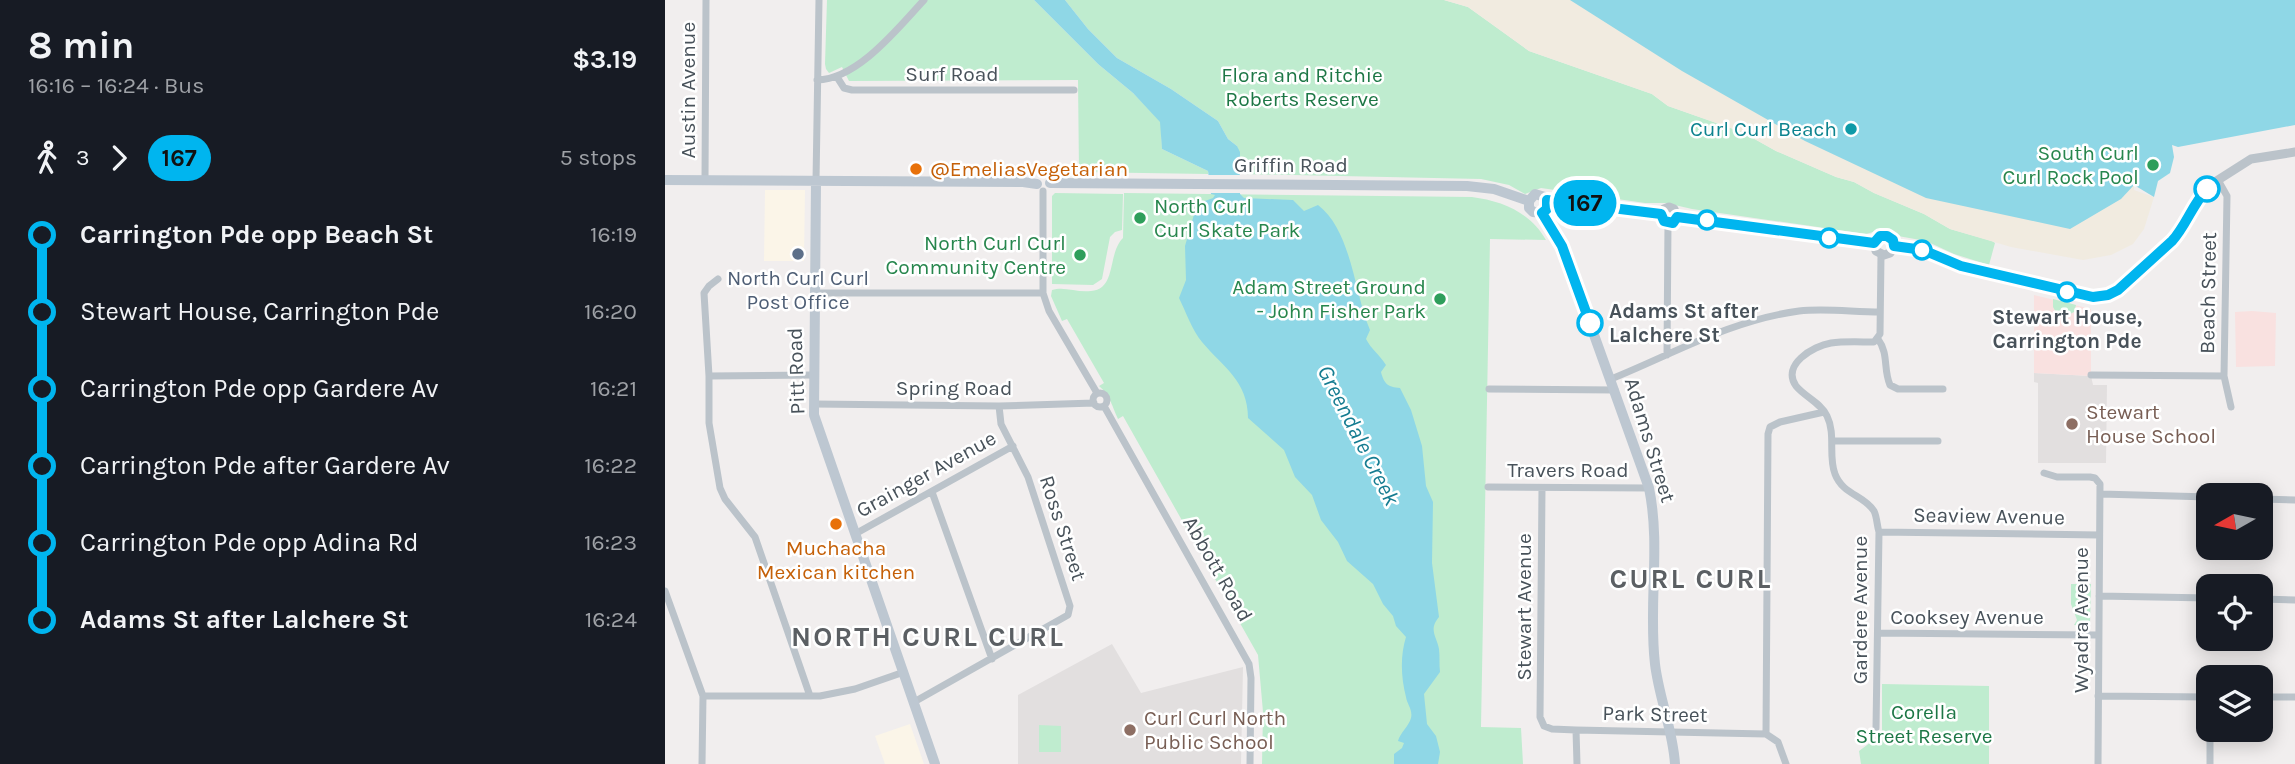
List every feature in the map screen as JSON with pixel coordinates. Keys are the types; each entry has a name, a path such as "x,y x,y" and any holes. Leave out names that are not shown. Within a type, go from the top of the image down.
{"main road":[{"name":"Griffin Road","path":"665,180 1023,182 1043,186 1479,186 1494,188 1528,201"},
{"name":"Pitt Road","path":"816,181 814,404 817,424 935,764"},
{"path":"1535,194 1542,195 1547,200 1547,209 1542,213 1533,212 1528,201 1535,194"},
{"name":"Adams Street","path":"1542,213 1565,254 1649,488 1654,521 1655,665 1671,732 1675,764"}],"street":[{"name":"Austin Avenue","path":"705,180 706,0"},
{"name":"Pitt Road","path":"816,181 819,0"},
{"path":"817,80 837,77 878,48 924,0"},
{"name":"Surf Road","path":"837,77 847,89 867,91 1074,90"},
{"path":"1894,246 1928,251 1961,266 2064,292 2089,297 2103,296 2118,290 2175,237 2199,198 2218,180 2251,159 2295,152"},
{"name":"Beach Street","path":"2218,180 2227,201 2224,376 2231,407"},
{"name":"Abbott Road","path":"1043,186 1043,293 1049,311 1097,393 1106,395 1107,402 1104,406 1249,664 1250,764"},
{"path":"1547,200 1661,214"},
{"path":"1672,208 1677,217 1673,223 1668,223 1661,214 1664,209 1672,208"},
{"path":"1677,217 1874,243"},
{"path":"1667,355 1668,223"},
{"path":"1881,255 1876,251 1874,243 1877,238 1884,235 1890,237 1894,246"},
{"path":"1881,255 1890,253 1894,246"},
{"path":"1881,255 1878,339 1886,352 1887,378 1890,385 1898,389 1943,389"},
{"path":"718,279 704,293 709,423 720,488 725,499 755,537 810,696"},
{"path":"814,293 1043,293"},
{"path":"1611,379 1725,329 1773,316 1802,311 1880,312"},
{"path":"1824,412 1795,385 1792,374 1796,362 1817,348 1831,343 1874,342 1878,339"},
{"path":"2091,374 2224,376"},
{"path":"709,376 814,375"},
{"path":"1489,389 1615,390"},
{"path":"1097,393 1094,403 1097,407 1104,406"},
{"name":"Spring Road","path":"814,404 999,406 1094,403"},
{"name":"Ross Street","path":"914,702 1068,615 1070,606 1028,477 1001,424 999,406"},
{"path":"1786,764 1778,742 1766,734 1768,434 1770,427 1780,422 1824,412"},
{"name":"Gardere Avenue","path":"1824,412 1828,417 1834,472 1842,487 1865,502 1874,512 1879,532 1876,728"},
{"path":"1832,441 1938,440"},
{"name":"Grainger Avenue","path":"855,534 1013,446"},
{"name":"Wyadra Avenue","path":"2044,473 2057,477 2095,478 2100,484 2098,764"},
{"name":"Travers Road","path":"1487,487 1649,488"},
{"name":"Stewart Avenue","path":"1542,488 1540,717 1544,726"},
{"path":"932,492 992,659"},
{"path":"2101,494 2196,497"},
{"path":"2273,499 2295,500"},
{"name":"Seaview Avenue","path":"1879,532 2099,534"},
{"path":"665,591 703,696 702,764"},
{"path":"2099,596 2196,598"},
{"path":"2273,599 2295,600"},
{"name":"Cooksey Avenue","path":"1878,634 2098,635"},
{"path":"703,696 827,695 855,689 904,672"},
{"path":"2098,696 2196,697"},
{"path":"2273,697 2295,697"},
{"name":"Park Street","path":"1544,726 1576,730 1766,734"},
{"path":"1576,730 1577,764"},
{"path":"2210,742 2210,764"}],"shaded area":[{"path":"765,190 805,190 804,261 764,261"},
{"path":"2034,295 2091,309 2091,376 2034,373"},
{"path":"2235,312 2276,313 2275,366 2236,367"},
{"name":"Stewart House School","path":"2034,373 2091,376 2093,385 2107,385 2106,463 2038,463 2038,383 2034,382"},
{"name":"Curl Curl North Public School","path":"1112,644 1141,693 1243,667 1241,764 1018,764 1018,695"},
{"path":"910,724 924,764 885,764 875,736"}],"green space":[{"path":"827,0 1034,0 1161,122 1162,149 1208,171 1208,174 1079,172 1078,80 849,81 842,67 829,73 825,64"},
{"name":"Flora and Ritchie Roberts Reserve","path":"1065,0 1444,0 1468,7 1529,51 1652,94 1668,106 1742,132 1776,151 1854,182 1950,229 1992,241 1995,243 1989,265 1954,254 1926,241 1898,236 1884,229 1866,234 1666,203 1645,203 1541,188 1525,194 1509,185 1481,179 1241,174 1237,146 1228,139 1218,121 1171,89 1117,58 1088,29"},
{"name":"North Curl Curl Community Centre","path":"1055,193 1123,194 1122,230 1110,237 1102,279 1093,285 1052,284 1052,196"},
{"path":"1124,193 1472,197 1494,201 1523,215 1546,240 1490,239 1481,727 1521,728 1523,764 1262,764 1263,712 1258,655 1123,416 1118,419 1108,397 1099,386 1104,383 1067,319 1062,321 1051,296 1052,290 1091,291 1105,284 1118,245 1123,238"},
{"path":"2053,299 2076,305 2074,312 2064,317 2057,314"},
{"path":"2071,584 2091,584 2088,626 2074,625 2077,620 2071,604"},
{"name":"Corella Street Reserve","path":"1882,684 1989,686 1989,764 1861,764 1859,751 1882,734"},
{"path":"1039,725 1061,726 1061,752 1039,752"}],"sand":[{"name":"Curl Curl Beach","path":"1444,0 1690,0 2134,186 2134,190 2154,197 2144,229 2133,244 2111,255 2083,260 2011,247 1950,229 1854,182 1776,151 1742,132 1668,106 1652,94 1529,51 1468,7"}],"water":[{"name":"Greendale Creek","path":"1034,0 1065,0 1088,29 1117,58 1171,89 1218,121 1228,139 1240,152 1240,194 1244,198 1293,200 1304,211 1318,205 1338,230 1351,263 1370,330 1366,339 1386,365 1381,372 1385,382 1400,388 1411,410 1422,446 1426,486 1433,502 1432,563 1439,617 1434,630 1439,649 1440,672 1424,694 1427,724 1436,736 1440,752 1438,764 1394,764 1394,754 1404,743 1398,741 1399,738 1411,718 1402,675 1406,637 1396,626 1393,616 1383,604 1373,584 1347,561 1338,542 1321,520 1312,495 1295,477 1284,450 1248,418 1247,405 1239,384 1198,337 1179,298 1186,280 1185,246 1197,204 1215,195 1211,194 1208,171 1162,149 1160,122"},
{"path":"1570,0 2295,0 2295,125 2178,147 2172,145 2174,157 2170,173 2158,181 2154,197 2134,185 2121,199 2070,229 1926,198 1805,141 1682,71"}],"pier":[{"path":"1208,175 1241,175 1241,193 1209,193"}],"bus line":[{"name":"167","path":"1590,323 1562,246 1542,213 1547,209 1547,200 1661,214 1668,223 1673,223 1677,217 1874,243 1884,235 1893,240 1894,246 1928,251 1961,266 2093,297 2108,295 2118,290 2172,241 2190,210 2207,189"}],"place":[{"name":"Curl Curl Beach","path":"1851,129"},
{"name":"South Curl Curl Rock Pool","path":"2153,165"},
{"name":"@EmeliasVegetarian","path":"916,169"},
{"name":"North Curl Curl Skate Park","path":"1140,218"},
{"name":"North Curl Curl Post Office","path":"798,254"},
{"name":"North Curl Curl Community Centre","path":"1080,255"},
{"name":"Stewart House, Carrington Pde","path":"2067,292"},
{"name":"Adam Street Ground - John Fisher Park","path":"1440,299"},
{"name":"Adams St after Lalchere St","path":"1590,323"},
{"name":"Stewart House School","path":"2072,424"},
{"name":"Muchacha Mexican kitchen","path":"836,524"},
{"name":"Curl Curl North Public School","path":"1130,730"}],"district":[{"name":"CURL CURL","path":"1691,578"},
{"name":"NORTH CURL CURL","path":"928,636"}]}
